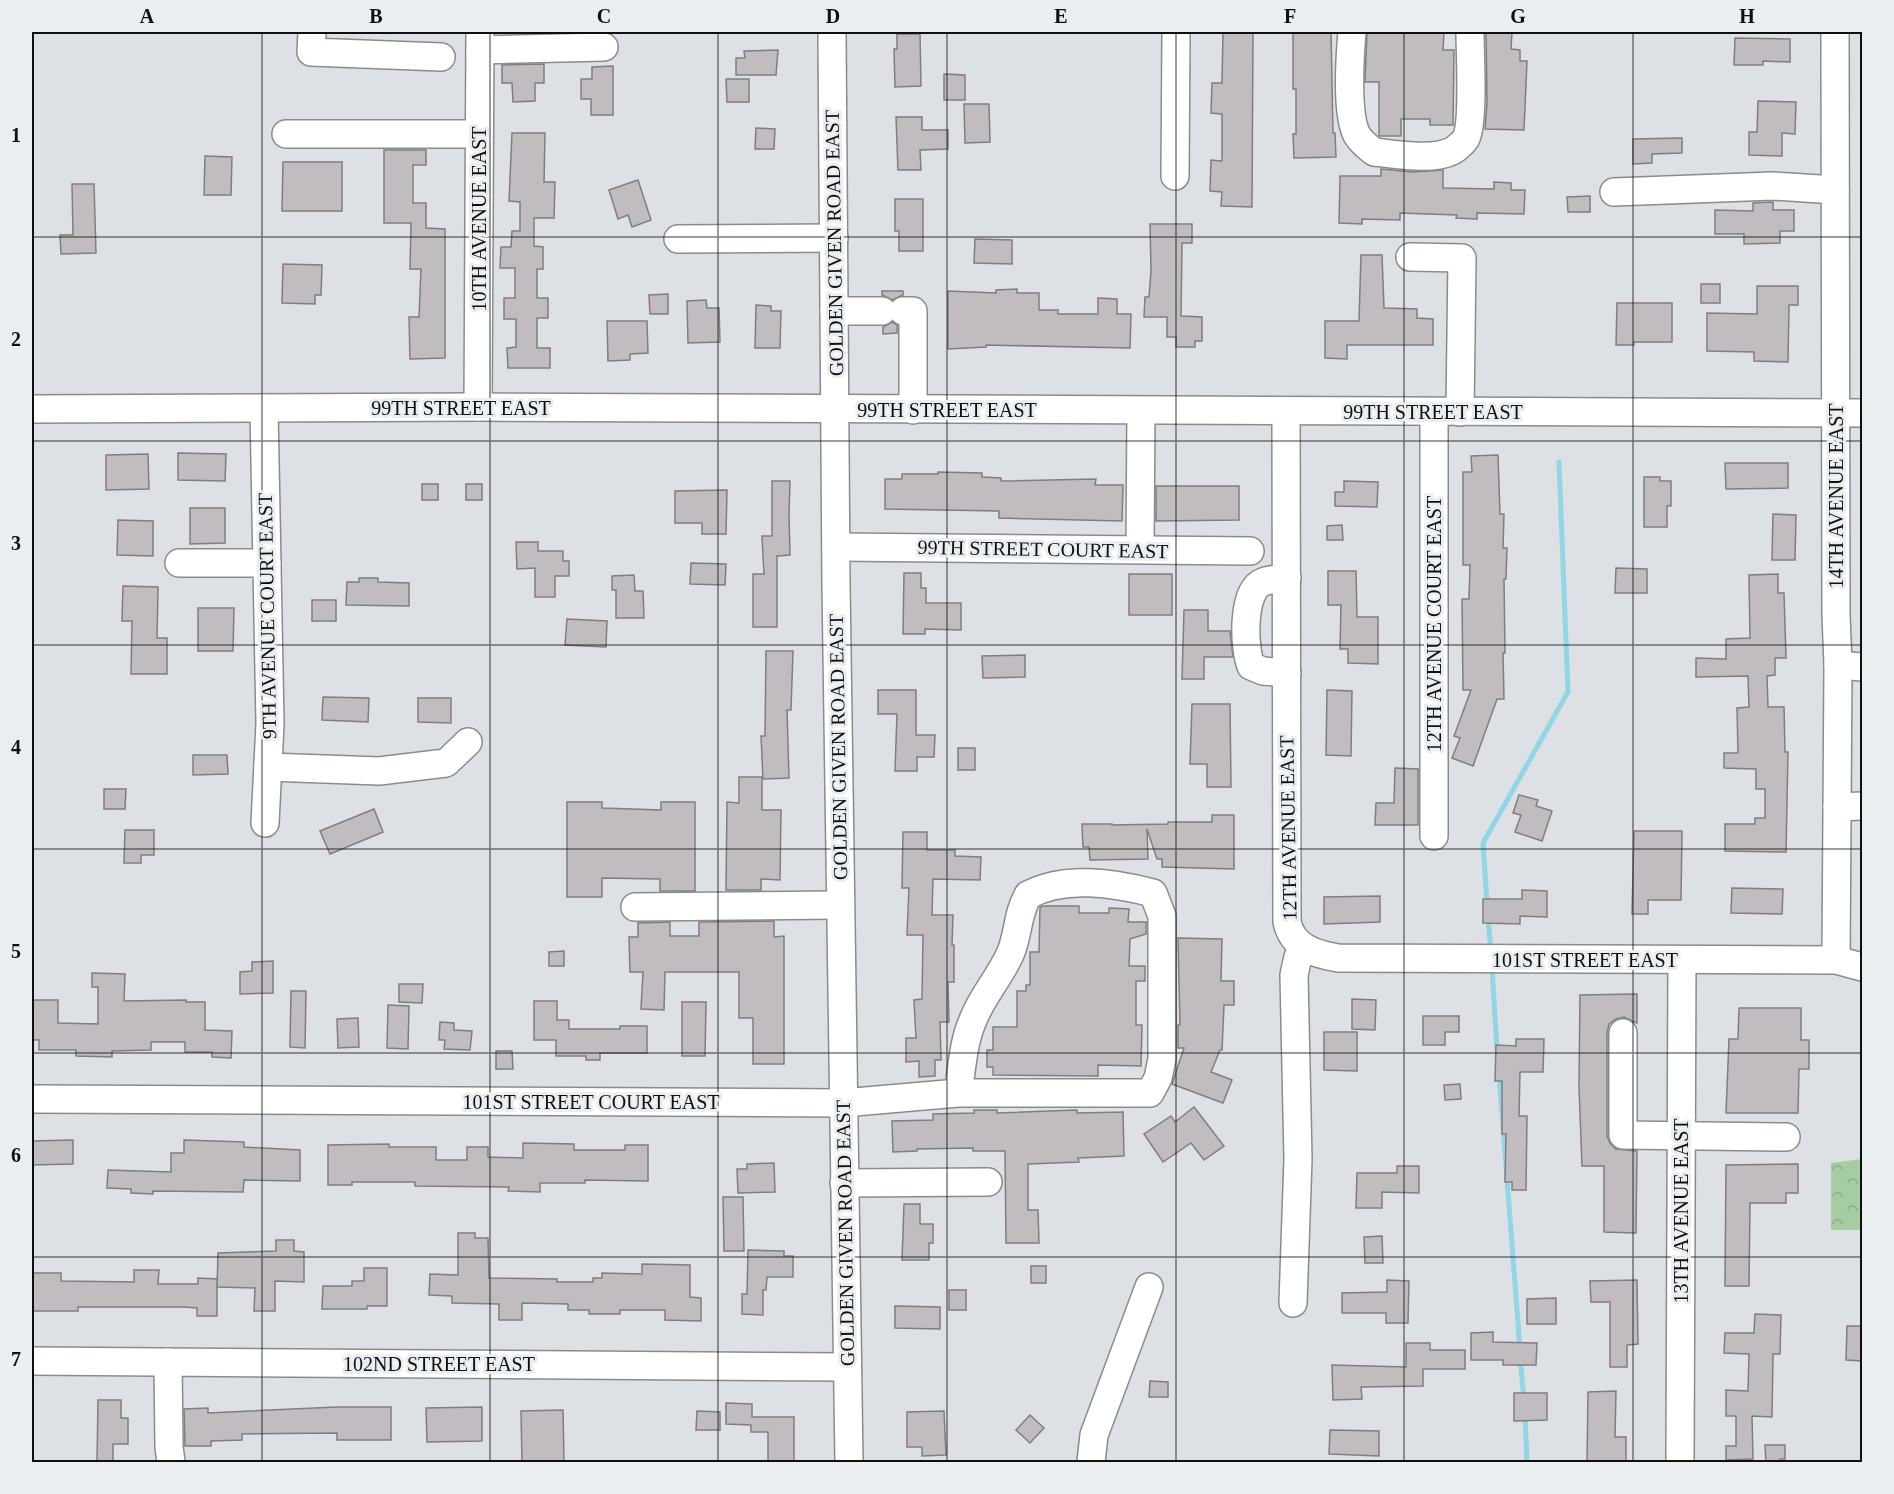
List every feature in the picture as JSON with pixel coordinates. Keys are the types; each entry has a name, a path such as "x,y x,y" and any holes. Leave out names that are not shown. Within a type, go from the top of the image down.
{"street":[{"path":"312,32 312,52 441,57"},
{"name":"GOLDEN GIVEN ROAD EAST","path":"832,32 840,905 849,1462"},
{"path":"1175,176 1176,32"},
{"path":"1352,32 1352,116 1356,134 1360,140 1374,152 1439,155 1453,150 1466,138 1470,115 1470,32"},
{"name":"14TH AVENUE EAST","path":"1834,32 1835,413 1851,666 1850,806 1836,960"},
{"path":"480,41 604,47"},
{"name":"10TH AVENUE EAST","path":"478,407 480,41"},
{"path":"286,134 479,134"},
{"path":"1614,192 1773,186 1835,190"},
{"path":"678,239 834,238"},
{"name":"12TH AVENUE COURT EAST","path":"1410,256 1462,258 1447,412 1434,836"},
{"path":"834,311 913,310 913,410"},
{"name":"99TH STREET EAST","path":"32,409 478,407 1863,413"},
{"name":"9TH AVENUE COURT EAST","path":"264,408 270,724 265,823"},
{"path":"1140,549 1141,411"},
{"name":"12TH AVENUE EAST","path":"1286,411 1287,922 1289,932 1308,951"},
{"name":"99TH STREET COURT EAST","path":"837,547 1250,551"},
{"path":"179,563 267,563"},
{"path":"1287,578 1263,582 1255,588 1246,614 1247,657 1251,666 1263,671 1287,673"},
{"path":"268,767 379,771 446,763 468,741"},
{"name":"101ST STREET COURT EAST","path":"32,1099 843,1103 958,1092 1150,1092 1158,1078 1162,1059 1161,916 1153,893 1129,887 1077,883 1055,884 1040,888 1028,895 1018,917 1015,942 1008,961 973,1018 958,1092"},
{"path":"635,907 840,905"},
{"path":"1293,1303 1298,1159 1294,975 1298,957 1308,951"},
{"name":"101ST STREET EAST","path":"1308,951 1338,958 1367,959 1836,960 1863,967"},
{"name":"13TH AVENUE EAST","path":"1680,1462 1682,960"},
{"path":"1623,1033 1623,1135 1786,1137"},
{"path":"844,1183 988,1182"},
{"path":"1091,1462 1094,1435 1149,1287"},
{"name":"102ND STREET EAST","path":"32,1360 846,1366"},
{"path":"168,1362 171,1462"}],"green space":[{"path":"1862,1159 1862,1230 1831,1230 1831,1163"}],"building":[{"path":"1223,32 1253,32 1252,207 1221,206 1222,192 1210,191 1211,160 1222,161 1222,114 1211,113 1212,83 1222,83"},
{"path":"1293,32 1331,32 1333,133 1335,133 1336,157 1294,158 1296,89 1293,89"},
{"path":"1367,32 1444,32 1443,50 1454,50 1453,125 1430,125 1430,119 1401,119 1401,136 1379,136 1379,82 1365,82"},
{"path":"1486,32 1512,32 1511,49 1520,50 1520,61 1527,61 1524,130 1485,129"},
{"path":"897,34 920,34 921,86 895,87 894,49 897,49"},
{"path":"1735,38 1790,39 1790,62 1763,61 1763,65 1734,65"},
{"path":"778,50 776,75 736,75 736,58 745,58 744,51"},
{"path":"544,64 544,83 535,83 535,101 513,102 512,83 502,83 502,65"},
{"path":"613,66 613,115 591,115 591,99 581,99 581,79 592,79 592,67"},
{"path":"944,74 965,75 965,100 944,100"},
{"path":"726,79 749,79 749,102 727,102"},
{"path":"1758,101 1796,102 1795,134 1782,133 1782,156 1749,155 1749,132 1757,132"},
{"path":"964,104 989,104 990,142 965,143"},
{"path":"896,117 922,117 922,130 948,130 948,149 920,150 921,170 898,170"},
{"path":"756,128 775,129 774,149 755,149"},
{"path":"512,133 545,133 544,182 555,182 554,218 534,218 534,246 543,247 543,269 537,269 537,298 548,298 548,318 537,318 537,348 550,348 550,368 508,368 507,348 516,347 516,319 504,319 504,298 515,298 515,268 500,268 501,247 511,247 512,231 520,231 520,202 509,201"},
{"path":"1682,138 1682,153 1652,154 1652,163 1633,164 1633,139"},
{"path":"384,150 426,150 426,165 413,165 413,203 426,203 426,228 445,229 445,358 410,359 409,317 419,317 421,269 410,269 411,223 384,223"},
{"path":"205,156 232,157 231,195 204,195"},
{"path":"283,162 342,162 342,211 282,211"},
{"path":"1381,169 1413,172 1443,170 1443,188 1494,189 1494,182 1511,183 1511,190 1525,190 1524,214 1477,213 1477,219 1456,218 1457,215 1400,213 1400,220 1362,219 1362,224 1339,223 1340,176 1381,176"},
{"path":"638,180 651,220 632,227 628,215 618,219 609,190"},
{"path":"72,184 94,184 96,253 61,254 60,235 73,235"},
{"path":"1590,196 1590,212 1568,212 1567,197"},
{"path":"895,199 923,199 923,251 899,251 899,231 895,231"},
{"path":"1773,202 1773,210 1794,210 1794,231 1780,231 1780,243 1744,244 1744,234 1715,234 1715,210 1753,211 1753,203"},
{"path":"1150,224 1192,224 1192,243 1182,243 1181,316 1202,317 1202,341 1195,341 1195,347 1176,347 1176,337 1167,337 1167,317 1144,317 1145,297 1149,297 1151,271"},
{"path":"975,239 1012,240 1012,264 974,263"},
{"path":"1361,255 1382,255 1384,308 1417,309 1417,318 1433,319 1433,345 1347,345 1347,359 1325,358 1325,321 1359,321"},
{"path":"283,264 322,265 321,295 315,295 315,304 282,303"},
{"path":"1701,284 1720,284 1720,303 1701,303"},
{"path":"1757,286 1798,286 1798,305 1789,305 1788,362 1754,361 1754,352 1707,351 1707,313 1757,314"},
{"path":"1017,289 1017,293 1039,293 1039,310 1058,310 1058,314 1098,314 1098,298 1117,299 1117,314 1131,314 1130,348 986,345 986,347 948,349 948,291 996,293 996,290"},
{"path":"882,291 903,291 903,295 892,300 882,295"},
{"path":"668,294 668,314 650,314 649,295"},
{"path":"706,300 707,308 719,308 720,342 688,343 687,301"},
{"path":"1617,303 1672,303 1672,342 1634,342 1634,345 1616,345"},
{"path":"756,305 771,306 771,311 781,311 780,348 755,348"},
{"path":"607,321 647,321 648,353 630,354 630,360 608,361"},
{"path":"892,322 897,325 897,333 883,334 883,327"},
{"path":"178,453 226,454 225,481 178,480"},
{"path":"148,454 149,489 106,490 106,455"},
{"path":"1498,455 1500,514 1504,514 1503,548 1507,548 1506,579 1504,579 1504,699 1497,699 1473,766 1452,758 1460,738 1454,736 1471,690 1463,690 1462,599 1469,599 1470,565 1463,565 1463,472 1472,472 1471,456"},
{"path":"1725,463 1788,463 1788,488 1726,489"},
{"path":"938,472 982,473 982,477 1001,478 1001,481 1096,479 1095,485 1123,485 1122,521 999,518 999,511 885,509 885,479 902,479 902,474 938,474"},
{"path":"1644,477 1660,477 1660,481 1671,481 1671,506 1667,506 1667,527 1644,527"},
{"path":"772,481 790,481 790,555 777,556 777,627 753,627 753,574 764,574 762,536 772,536"},
{"path":"1344,481 1378,482 1377,507 1335,506 1335,492 1344,492"},
{"path":"422,484 438,484 438,500 422,500"},
{"path":"466,484 482,484 482,500 466,500"},
{"path":"1156,486 1239,486 1239,520 1156,521"},
{"path":"727,490 726,534 702,534 702,523 675,523 675,491"},
{"path":"190,508 225,508 225,543 190,544"},
{"path":"1773,514 1796,515 1795,560 1772,560"},
{"path":"118,520 153,521 153,556 117,555"},
{"path":"1342,525 1343,540 1327,540 1327,526"},
{"path":"516,542 538,542 538,551 563,551 563,561 569,561 569,576 555,576 555,597 535,597 535,568 517,569"},
{"path":"691,563 726,564 725,585 690,584"},
{"path":"1616,568 1647,569 1647,593 1615,593"},
{"path":"1328,571 1356,571 1357,617 1378,617 1378,664 1348,663 1348,649 1340,649 1341,605 1328,605"},
{"path":"904,573 921,573 921,588 926,588 926,603 961,603 961,630 925,629 925,634 903,634"},
{"path":"1129,574 1172,574 1172,615 1129,615"},
{"path":"1778,574 1778,593 1784,593 1786,658 1775,658 1775,675 1767,676 1768,707 1784,707 1785,752 1788,752 1786,852 1725,851 1725,824 1755,824 1755,818 1765,818 1765,789 1756,789 1756,769 1724,768 1724,753 1738,753 1737,708 1749,707 1748,676 1696,677 1696,658 1726,659 1726,639 1750,638 1749,575"},
{"path":"634,575 635,591 643,591 644,618 616,618 616,590 612,590 612,576"},
{"path":"359,578 378,578 378,582 409,583 409,606 346,605 347,582 359,582"},
{"path":"123,586 158,587 157,638 167,638 167,674 131,674 132,621 122,621"},
{"path":"312,600 336,600 336,621 312,621"},
{"path":"198,608 234,608 233,651 198,651"},
{"path":"1184,610 1208,610 1208,631 1230,631 1233,657 1204,657 1204,679 1182,679"},
{"path":"567,619 607,621 606,647 565,645"},
{"path":"766,651 793,651 791,710 787,710 789,778 763,779 761,736 765,736"},
{"path":"1025,655 1025,677 983,678 982,656"},
{"path":"878,690 916,690 916,735 935,735 934,757 917,757 917,771 895,771 897,714 878,714"},
{"path":"1327,690 1352,691 1351,756 1326,755"},
{"path":"323,697 369,698 368,722 322,720"},
{"path":"418,698 451,698 451,723 418,722"},
{"path":"1192,704 1230,704 1231,787 1207,787 1207,764 1190,764"},
{"path":"958,748 975,748 975,770 958,770"},
{"path":"193,755 227,755 228,774 193,775"},
{"path":"1395,768 1418,769 1418,825 1375,825 1376,803 1394,803"},
{"path":"739,777 762,777 762,810 781,810 780,880 761,879 761,890 726,890 727,802 739,803"},
{"path":"104,789 126,789 125,809 104,809"},
{"path":"1519,795 1538,800 1536,806 1552,811 1542,841 1515,832 1521,815 1513,813"},
{"path":"567,802 602,802 602,808 661,810 661,802 695,802 695,891 660,891 660,879 602,878 602,897 567,897"},
{"path":"374,809 383,832 330,854 320,831"},
{"path":"1212,815 1234,815 1234,869 1162,867 1162,859 1157,859 1147,829 1148,859 1090,860 1089,847 1083,847 1082,824 1212,822"},
{"path":"125,830 154,830 154,855 141,855 141,863 124,863"},
{"path":"1634,831 1682,831 1681,900 1648,900 1648,914 1632,914"},
{"path":"903,832 927,832 927,850 955,850 955,856 981,857 980,880 933,879 932,915 953,915 952,945 954,945 954,982 948,982 949,1022 940,1022 941,1060 935,1060 935,1076 919,1077 919,1061 906,1062 906,1038 916,1038 914,1000 922,999 923,935 907,935 909,888 902,888"},
{"path":"1732,888 1783,889 1782,914 1731,913"},
{"path":"1522,890 1547,891 1547,917 1520,916 1520,924 1483,923 1483,899 1522,899"},
{"path":"1380,896 1380,922 1324,924 1324,897"},
{"path":"1079,906 1079,913 1109,913 1109,908 1129,909 1128,922 1146,922 1146,934 1130,939 1129,966 1145,966 1145,981 1136,981 1136,1025 1142,1025 1141,1066 1098,1065 1098,1076 993,1075 993,1067 987,1067 987,1050 993,1050 993,1027 1017,1027 1017,991 1026,991 1026,985 1030,985 1030,952 1039,952 1040,907"},
{"path":"774,921 774,937 784,936 784,1064 753,1064 753,1018 739,1018 739,972 665,972 664,1010 641,1009 643,972 630,972 629,937 638,937 638,923 670,922 670,936 699,936 699,922"},
{"path":"1178,938 1222,939 1221,981 1234,981 1234,1005 1224,1005 1222,1050 1211,1072 1232,1080 1223,1103 1172,1084 1184,1048 1178,1048 1178,1025 1180,1025"},
{"path":"564,951 564,966 549,966 549,952"},
{"path":"273,961 273,993 240,994 240,972 252,971 252,962"},
{"path":"92,973 125,974 124,1001 205,1002 205,1030 232,1031 231,1058 212,1057 212,1052 185,1052 185,1042 151,1042 151,1050 112,1051 112,1057 76,1056 76,1050 39,1050 39,1040 32,1040 32,1000 58,1000 58,1023 98,1024 98,987 92,987"},
{"path":"399,984 423,984 422,1003 399,1002"},
{"path":"291,991 306,991 305,1048 290,1047"},
{"path":"1637,994 1637,1023 1624,1017 1616,1019 1609,1024 1607,1033 1607,1136 1616,1149 1637,1151 1636,1233 1604,1232 1604,1166 1582,1166 1579,1087 1580,995"},
{"path":"1352,999 1376,1000 1375,1030 1352,1029"},
{"path":"534,1001 557,1001 557,1020 569,1020 569,1029 620,1029 620,1026 647,1026 647,1053 600,1053 600,1060 586,1060 586,1056 556,1056 556,1040 534,1040"},
{"path":"682,1002 706,1002 705,1056 682,1056"},
{"path":"388,1005 409,1006 408,1049 387,1048"},
{"path":"1739,1008 1801,1008 1801,1040 1809,1040 1809,1069 1799,1069 1798,1113 1726,1113 1729,1039 1738,1039"},
{"path":"1423,1016 1459,1016 1459,1032 1445,1032 1445,1045 1423,1045"},
{"path":"358,1018 359,1047 338,1048 337,1019"},
{"path":"440,1022 454,1023 454,1030 472,1031 470,1050 444,1049 445,1040 439,1040"},
{"path":"1324,1032 1357,1032 1357,1071 1324,1070"},
{"path":"1516,1039 1544,1039 1543,1072 1520,1072 1519,1116 1527,1116 1526,1190 1512,1190 1512,1182 1505,1182 1506,1134 1502,1134 1502,1081 1495,1081 1496,1045 1516,1046"},
{"path":"496,1051 512,1051 513,1069 496,1069"},
{"path":"1460,1084 1461,1099 1445,1100 1444,1085"},
{"path":"1194,1107 1224,1146 1204,1160 1191,1143 1163,1162 1144,1134 1171,1116 1175,1122"},
{"path":"974,1110 997,1110 997,1113 1077,1110 1077,1113 1123,1112 1124,1156 1078,1158 1079,1162 1028,1164 1028,1210 1038,1210 1039,1243 1006,1243 1005,1151 973,1151 973,1148 893,1152 892,1121 933,1120 933,1114 974,1113"},
{"path":"73,1140 73,1164 32,1165 32,1141"},
{"path":"184,1140 244,1142 244,1147 300,1150 300,1181 244,1180 243,1192 153,1191 153,1194 131,1193 131,1189 107,1188 108,1170 171,1172 171,1153 184,1153"},
{"path":"523,1143 574,1144 574,1150 625,1150 625,1145 648,1145 648,1181 585,1180 585,1183 540,1183 540,1192 508,1191 509,1187 415,1186 415,1182 352,1182 352,1185 328,1185 328,1145 389,1144 389,1147 436,1147 436,1160 467,1160 467,1147 488,1147 488,1157 523,1158"},
{"path":"774,1163 775,1192 738,1193 737,1169 747,1169 747,1164"},
{"path":"1798,1164 1798,1193 1786,1193 1786,1203 1750,1203 1749,1286 1725,1286 1726,1165"},
{"path":"1397,1166 1419,1166 1419,1193 1382,1192 1382,1208 1356,1208 1357,1173 1397,1173"},
{"path":"723,1197 743,1197 744,1251 724,1251"},
{"path":"904,1204 920,1204 920,1224 933,1224 933,1243 929,1243 929,1260 902,1260"},
{"path":"458,1233 475,1233 475,1238 488,1238 489,1278 593,1282 593,1278 602,1278 602,1273 642,1274 642,1264 690,1265 690,1297 701,1298 701,1321 665,1320 665,1310 620,1310 620,1314 589,1314 589,1310 568,1310 568,1304 522,1303 522,1320 499,1320 499,1304 452,1303 452,1296 429,1295 430,1274 458,1275"},
{"path":"1382,1236 1383,1263 1365,1263 1364,1237"},
{"path":"276,1240 294,1240 294,1251 304,1252 304,1282 275,1281 275,1311 254,1311 255,1288 217,1287 218,1253 276,1251"},
{"path":"748,1250 784,1251 784,1256 793,1256 793,1277 767,1277 766,1290 763,1290 763,1315 742,1314 742,1294 747,1294"},
{"path":"1031,1266 1046,1266 1046,1283 1031,1283"},
{"path":"364,1268 387,1268 387,1306 367,1306 367,1309 322,1309 323,1286 352,1286 352,1281 364,1281"},
{"path":"134,1270 159,1270 158,1284 198,1284 198,1278 217,1279 217,1316 197,1316 197,1308 185,1307 78,1307 78,1311 32,1311 32,1273 61,1273 61,1281 134,1282"},
{"path":"1387,1280 1409,1281 1408,1323 1386,1323 1386,1313 1342,1313 1342,1293 1387,1292"},
{"path":"1637,1280 1638,1344 1627,1345 1627,1367 1610,1367 1610,1302 1591,1302 1590,1281"},
{"path":"949,1290 966,1290 966,1310 949,1310"},
{"path":"1556,1298 1556,1324 1527,1324 1527,1299"},
{"path":"895,1306 940,1307 940,1329 895,1328"},
{"path":"1755,1314 1781,1315 1780,1354 1773,1354 1772,1417 1752,1416 1753,1459 1726,1460 1726,1446 1736,1446 1736,1416 1726,1416 1726,1390 1748,1391 1749,1354 1724,1353 1725,1333 1754,1333"},
{"path":"1847,1326 1863,1326 1863,1361 1846,1360"},
{"path":"1493,1332 1493,1342 1537,1343 1536,1365 1503,1365 1503,1360 1471,1360 1471,1333"},
{"path":"1406,1343 1430,1343 1430,1350 1465,1350 1465,1369 1423,1369 1423,1386 1361,1387 1362,1399 1333,1400 1332,1365 1406,1367"},
{"path":"1150,1381 1168,1382 1168,1397 1149,1397"},
{"path":"1616,1391 1615,1437 1626,1437 1626,1462 1587,1462 1588,1392"},
{"path":"1514,1393 1547,1393 1547,1420 1514,1421"},
{"path":"98,1400 121,1400 121,1418 128,1418 128,1444 113,1444 113,1462 97,1462"},
{"path":"726,1403 752,1404 752,1417 794,1417 794,1462 768,1462 768,1432 751,1432 751,1425 726,1424"},
{"path":"391,1407 391,1440 337,1440 337,1433 242,1434 242,1440 211,1441 211,1446 185,1446 184,1409 208,1408 208,1413"},
{"path":"482,1407 482,1441 427,1442 426,1408"},
{"path":"563,1410 564,1462 522,1462 521,1411"},
{"path":"697,1411 720,1412 720,1430 696,1430"},
{"path":"944,1411 946,1455 922,1456 922,1447 907,1447 907,1412"},
{"path":"1030,1415 1044,1428 1030,1443 1016,1430"},
{"path":"1330,1430 1379,1431 1379,1456 1329,1454"},
{"path":"1765,1445 1785,1445 1785,1459 1780,1459 1780,1462 1766,1462"}],"waterway":[{"path":"1487,903 1483,843 1568,692 1559,462"},
{"path":"1488,919 1491,951"},
{"path":"1492,967 1497,1050"},
{"path":"1499,1074 1520,1349"},
{"path":"1520,1358 1524,1400"},
{"path":"1525,1415 1527,1462"}]}
